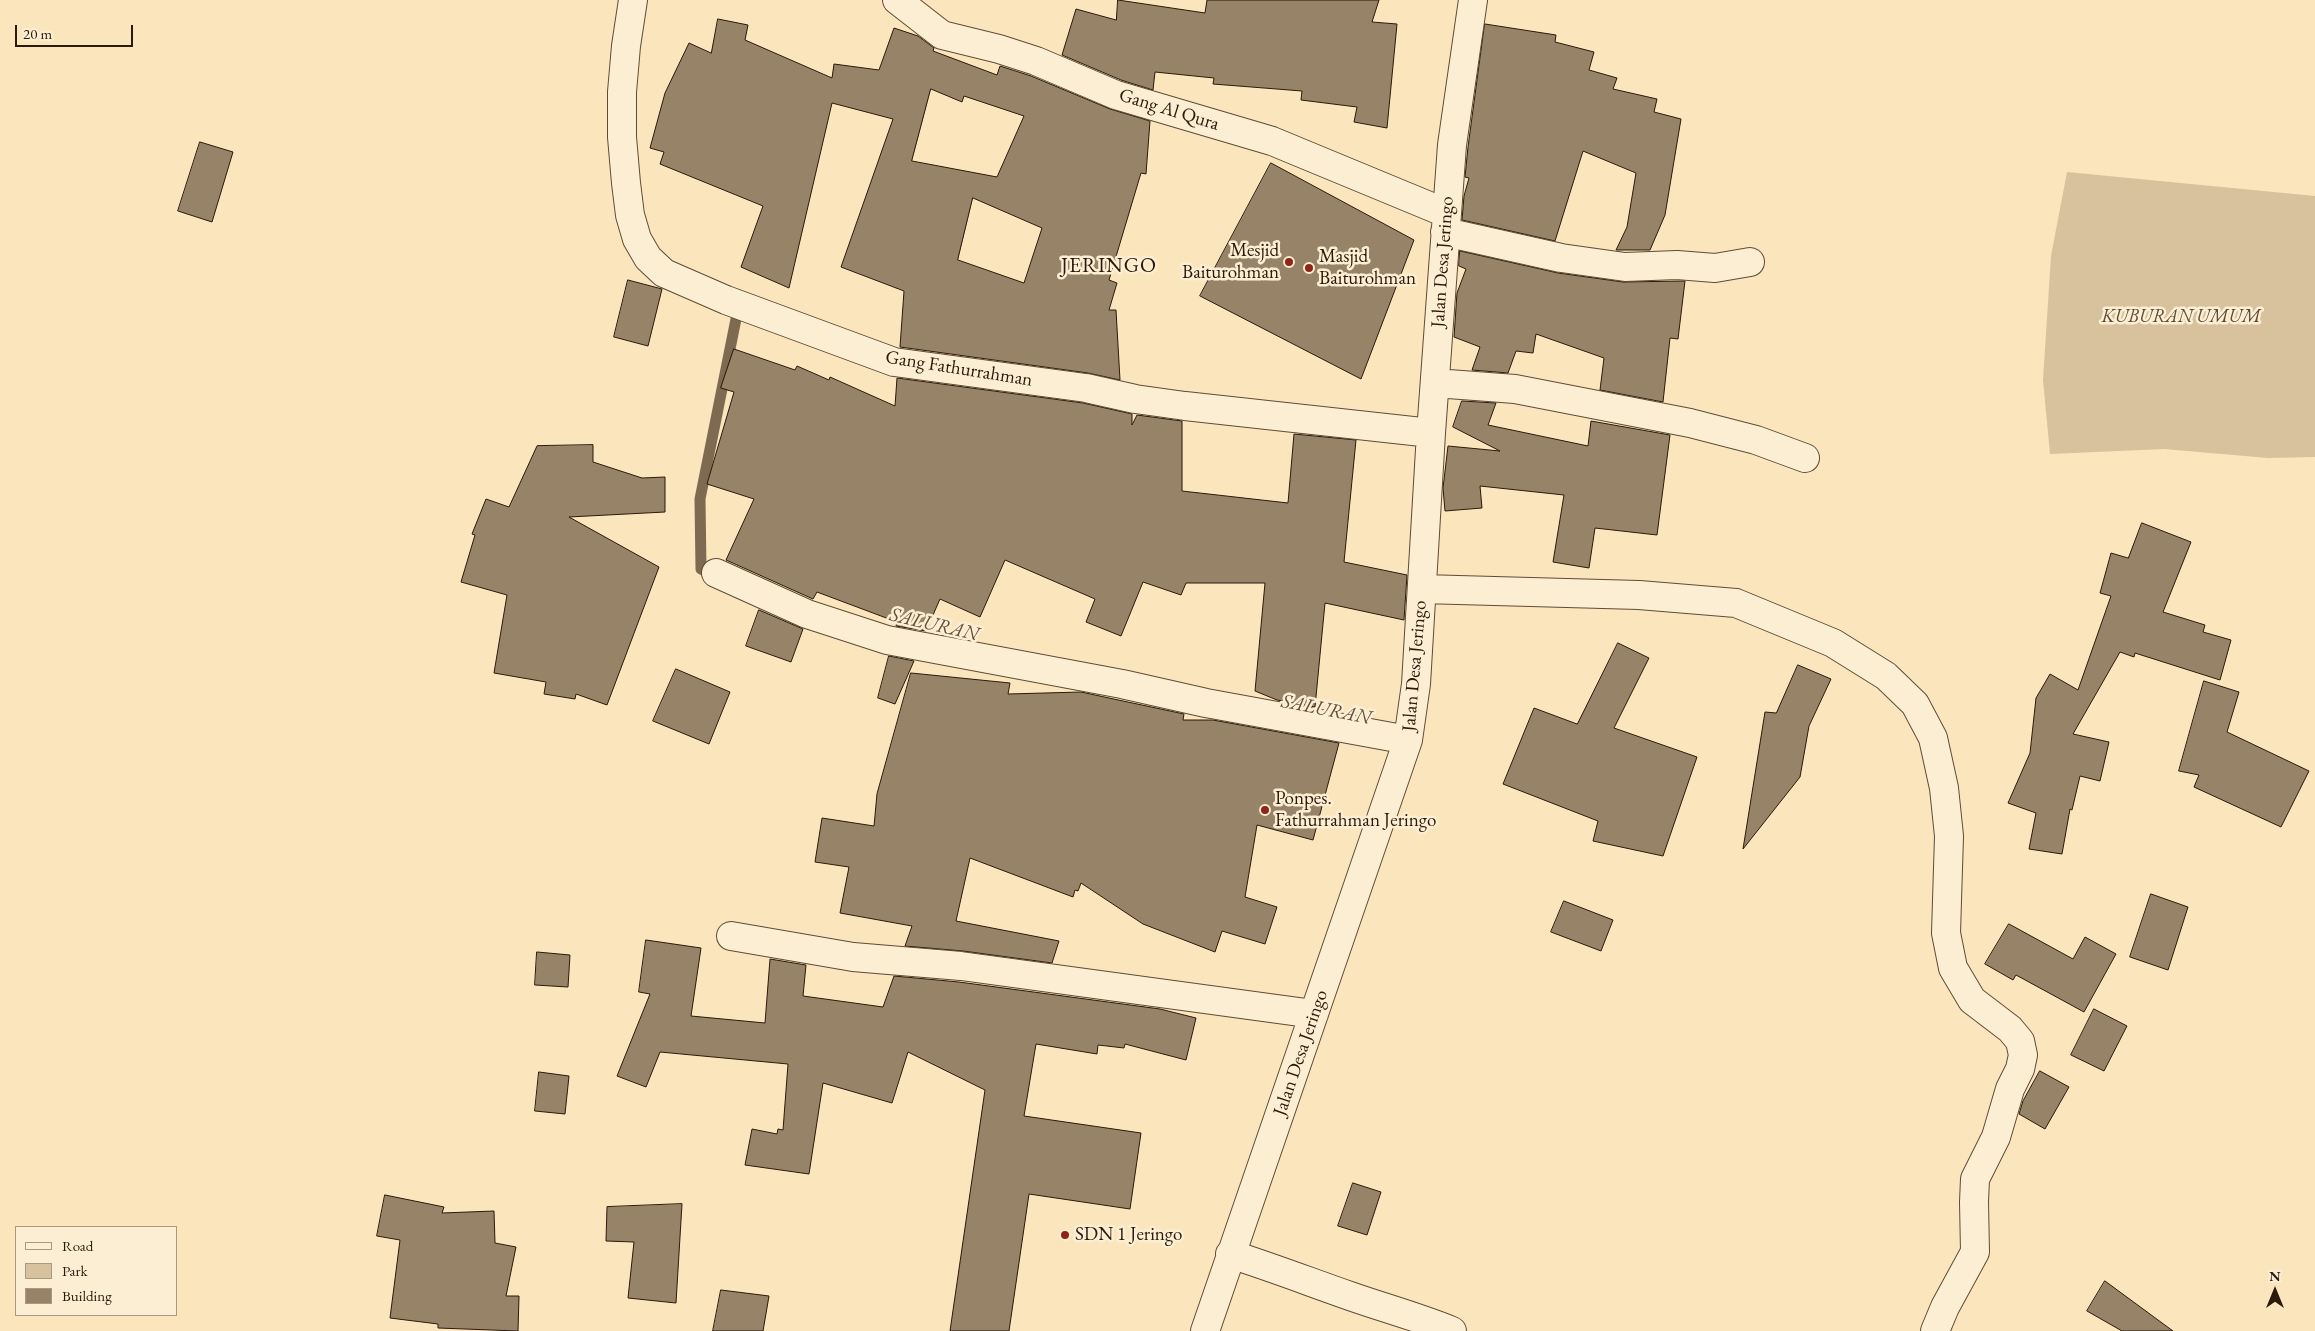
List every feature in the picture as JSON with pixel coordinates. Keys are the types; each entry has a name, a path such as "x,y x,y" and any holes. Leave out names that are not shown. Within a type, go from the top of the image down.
{"street":[{"name":"Gang Fathurrahman","path":"633,0 622,92 622,137 626,184 630,215 637,239 648,258 664,273 726,300 894,362 1086,388 1185,406 1431,433"},
{"name":"Gang Al Qura","path":"897,0 942,35 999,49 1036,61 1116,95 1272,141 1446,222 1561,258 1625,267 1677,265 1715,268 1750,262"},
{"name":"Jalan Desa Jeringo","path":"1205,1331 1408,740 1415,693 1446,222 1458,95 1473,0"},
{"path":"1436,383 1515,389 1690,423 1756,440 1805,458"},
{"path":"716,573 807,614 887,640 1122,684 1206,703 1408,740"},
{"path":"1422,589 1638,595 1736,602 1833,644 1886,676 1915,704 1933,738 1944,788 1949,836 1946,933 1953,968 1972,1000 2010,1029 2020,1041 2023,1055 2020,1069 2010,1089 1996,1137 1976,1180 1974,1202 1975,1252 1935,1331"},
{"path":"730,936 853,957 961,966 1314,1014"},
{"path":"1230,1254 1422,1318 1452,1331"}],"green space":[{"name":"KUBURAN UMUM","path":"2067,172 2315,196 2315,457 2268,458 2164,449 2050,454 2043,380 2051,256"}],"building":[{"path":"1118,0 1205,13 1207,0 1379,0 1372,22 1397,24 1387,128 1354,122 1357,107 1301,100 1302,91 1213,84 1214,78 1155,72 1153,90 1121,80 1062,55 1076,9 1116,20"},
{"path":"718,19 748,25 745,40 832,78 834,64 879,70 894,28 918,36 934,48 933,51 997,75 1000,66 1031,76 1110,109 1150,121 1146,174 1141,173 1109,280 1117,283 1109,310 1116,310 1120,380 1088,373 900,347 904,291 841,267 893,119 832,103 789,288 741,267 763,206 660,164 664,152 650,148 665,93 689,43 711,53","holes":["931,89 962,102 964,96 1024,116 997,177 912,161","973,198 1042,228 1024,283 958,260"]},
{"path":"1485,24 1556,35 1555,42 1594,52 1589,70 1617,78 1613,89 1657,99 1654,112 1681,119 1665,215 1650,250 1616,250 1627,227 1636,173 1583,151 1555,241 1462,220 1464,196 1469,178 1465,177 1468,147"},
{"path":"200,142 233,152 212,222 178,211"},
{"name":"Masjid Baiturohman","path":"1271,163 1414,240 1361,379 1200,296"},
{"path":"1460,251 1558,273 1623,282 1685,281 1678,339 1670,338 1663,402 1600,390 1604,358 1536,334 1533,353 1516,351 1508,373 1472,370 1480,347 1454,337 1457,293 1466,269 1459,266"},
{"path":"628,280 662,289 648,346 614,337"},
{"path":"734,349 795,370 797,366 829,380 830,377 895,406 897,378 1083,403 1132,414 1132,425 1137,415 1182,421 1182,491 1288,503 1294,434 1356,440 1344,562 1407,575 1404,620 1325,603 1315,707 1277,700 1255,691 1265,583 1186,583 1181,595 1143,582 1121,636 1086,622 1095,599 1005,560 980,617 940,599 926,631 896,626 897,622 817,592 813,599 726,560 754,499 707,484 734,392 721,388"},
{"path":"1462,401 1496,403 1488,425 1588,446 1591,421 1670,435 1657,535 1595,528 1589,568 1553,562 1564,495 1480,486 1482,508 1445,511 1443,488 1448,446 1500,451 1453,427"},
{"path":"593,445 593,462 642,478 665,477 665,512 569,517 659,567 607,705 576,694 575,699 544,694 546,682 494,673 507,595 461,582 475,535 472,534 486,499 509,507 537,446"},
{"path":"2142,523 2191,542 2163,612 2205,625 2203,632 2231,640 2220,680 2135,653 2134,657 2120,652 2073,734 2109,742 2100,781 2080,776 2072,810 2070,809 2062,854 2029,849 2036,813 2008,803 2030,753 2036,698 2050,674 2078,690 2111,596 2100,593 2111,553 2128,558"},
{"path":"759,610 803,629 791,662 746,646"},
{"path":"1618,643 1649,658 1614,728 1697,757 1663,856 1593,841 1598,821 1503,784 1534,708 1577,724"},
{"path":"889,656 914,661 895,704 878,698"},
{"path":"1798,665 1831,679 1809,726 1800,777 1743,849 1765,712 1776,713"},
{"path":"676,669 730,692 709,744 653,721"},
{"path":"911,673 1010,683 1008,694 1081,692 1184,714 1183,720 1213,720 1339,743 1313,840 1257,825 1245,897 1277,907 1265,944 1222,931 1215,952 1143,924 1081,883 1078,891 1075,890 1073,897 970,858 956,921 1059,941 1052,963 963,951 905,946 912,926 840,913 849,867 815,862 822,818 874,826 877,794"},
{"path":"2204,681 2239,692 2227,732 2309,771 2281,827 2194,787 2199,775 2179,771"},
{"path":"2151,894 2188,907 2168,970 2130,957"},
{"path":"1564,901 1613,920 1601,951 1551,932"},
{"path":"2009,924 2073,959 2085,937 2116,954 2084,1012 2016,975 2013,980 1985,964"},
{"path":"646,940 701,948 691,1016 765,1023 770,959 806,965 803,996 883,1007 894,976 959,982 1160,1009 1196,1018 1186,1060 1125,1044 1124,1048 1098,1045 1097,1054 1036,1044 1024,1116 1141,1133 1130,1209 1029,1194 1009,1331 950,1331 985,1090 908,1052 892,1103 823,1083 809,1174 745,1165 752,1129 777,1134 778,1129 783,1130 788,1064 660,1052 646,1087 617,1076 650,994 639,992"},
{"path":"537,952 570,955 568,987 535,985"},
{"path":"2094,1009 2127,1026 2104,1071 2071,1055"},
{"path":"2040,1071 2069,1087 2045,1129 2019,1114 2023,1101"},
{"path":"539,1072 569,1076 565,1114 535,1111"},
{"path":"1353,1183 1381,1192 1367,1235 1338,1226"},
{"path":"385,1195 444,1207 442,1213 494,1211 495,1243 516,1247 506,1296 519,1296 518,1331 438,1328 438,1324 390,1318 400,1240 377,1236"},
{"path":"682,1204 676,1303 628,1298 634,1242 606,1241 607,1207"},
{"path":"2105,1281 2173,1331 2122,1331 2087,1311"},
{"path":"721,1290 769,1296 763,1331 713,1331"}],"waterway":[{"name":"SALURAN","path":"716,576 701,569 700,499 736,319"}],"place":[{"name":"Mesjid Baiturohman","path":"1289,262"},
{"name":"Masjid Baiturohman","path":"1309,268"},
{"name":"Ponpes. Fathurrahman Jeringo","path":"1265,810"},
{"name":"SDN 1 Jeringo","path":"1065,1235"}],"district":[{"name":"JERINGO","path":"1109,266"}]}
